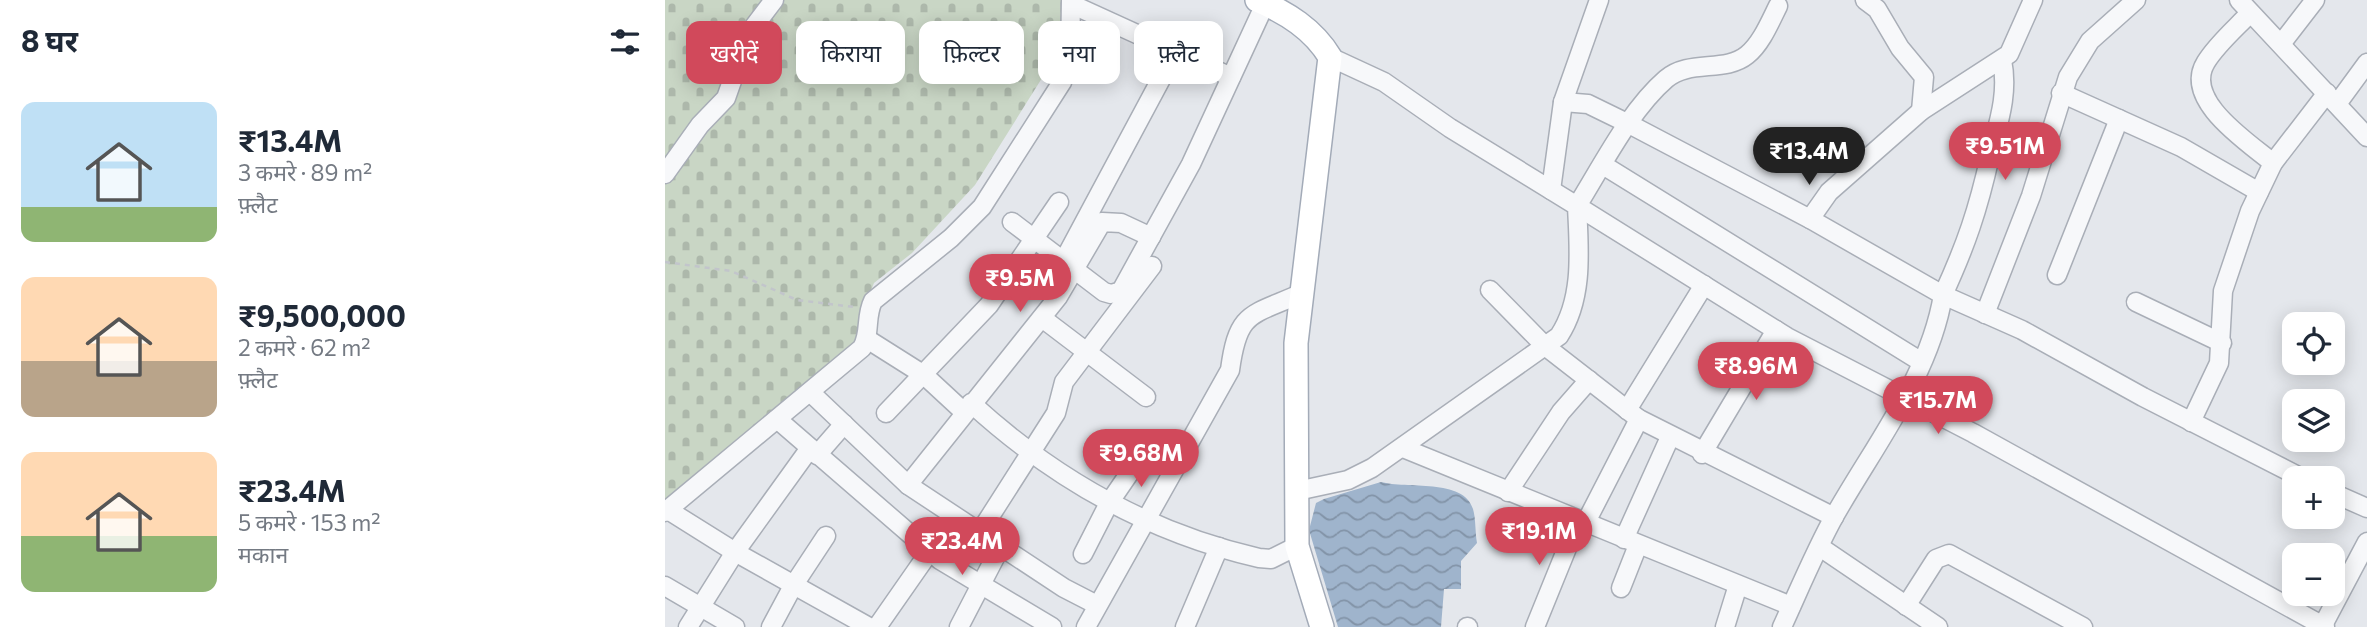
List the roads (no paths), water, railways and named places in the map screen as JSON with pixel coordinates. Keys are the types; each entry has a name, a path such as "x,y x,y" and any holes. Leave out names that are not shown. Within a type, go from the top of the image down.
{"main road":[{"path":"1273,4 1318,37 1330,57 1296,343 1297,546 1322,627"}],"street":[{"path":"665,173 701,125 726,99 749,33 774,0"},
{"path":"1551,190 1563,102 1599,0"},
{"path":"1865,0 1877,9 1900,48 1924,77 1921,111"},
{"path":"1810,219 1829,192 1921,111 2002,60 2017,40 2033,0"},
{"path":"1985,314 2032,196 2061,93 2089,41 2136,0"},
{"path":"2281,44 2315,0"},
{"path":"869,627 793,586 667,511 862,348 867,339 867,311 880,293 951,238 982,206 1062,82 1070,59 1071,2 1134,31"},
{"path":"1012,222 1104,292 1117,294 1125,285 1191,164 1231,77 1273,4"},
{"path":"1297,491 1348,481 1403,448 1559,336 1571,313 1579,258 1577,206 1629,124 1666,79 1677,72 1746,57 1757,44 1779,6"},
{"path":"2273,163 2219,117 2203,94 2200,82 2207,60 2244,6 2367,137"},
{"path":"1330,57 1384,82 1450,128 1776,330 1904,397 2323,627 2367,544"},
{"path":"1403,448 1738,585 1788,620 1834,517 1904,397 1938,323 1943,295 1976,219 1986,180 2006,80 2002,60"},
{"path":"2191,422 2214,378 2222,344 2223,291 2259,192 2273,163 2367,64"},
{"path":"1223,73 1231,77"},
{"path":"908,485 967,408 1042,318 1160,84"},
{"path":"2061,93 2181,146 2259,192"},
{"path":"1563,102 1588,104 1629,124 1810,219 1943,295 2022,330 2282,468"},
{"path":"2057,275 2119,118"},
{"path":"1603,165 1920,361"},
{"path":"886,413 989,305 1059,202"},
{"path":"1068,267 1102,222 1121,223 1151,237"},
{"path":"980,532 1056,413 1064,383 1151,266"},
{"path":"1535,627 1633,415 1704,285"},
{"path":"1490,290 1545,346 1633,415 1702,454 1834,517"},
{"path":"1086,627 1230,370 1235,335 1249,317 1302,293"},
{"path":"2136,302 2222,344"},
{"path":"1042,318 1146,397"},
{"path":"1702,454 1776,330"},
{"path":"867,339 924,375 1030,454 1109,503 1146,521 1219,547 1271,559 1297,546"},
{"path":"1509,492 1560,412 1589,380"},
{"path":"810,392 908,485 1064,589 1097,605"},
{"path":"777,419 930,551 1052,627"},
{"path":"688,627 735,552 814,452 844,424"},
{"path":"1621,589 1631,542 1670,437"},
{"path":"1083,554 1109,503 1135,465"},
{"path":"2345,498 2367,508"},
{"path":"771,627 793,586 826,536"},
{"path":"959,627 1001,546"},
{"path":"1185,627 1219,547"},
{"path":"1819,547 1938,627"},
{"path":"877,627 930,551"},
{"path":"1906,606 1936,559 1949,554 2083,627"},
{"path":"1725,627 1738,585"},
{"path":"665,586 735,627"}],"water":[{"path":"1381,482 1447,489 1467,499 1473,509 1477,543 1461,561 1461,589 1444,589 1441,627 1338,627 1309,530 1316,503"}]}
